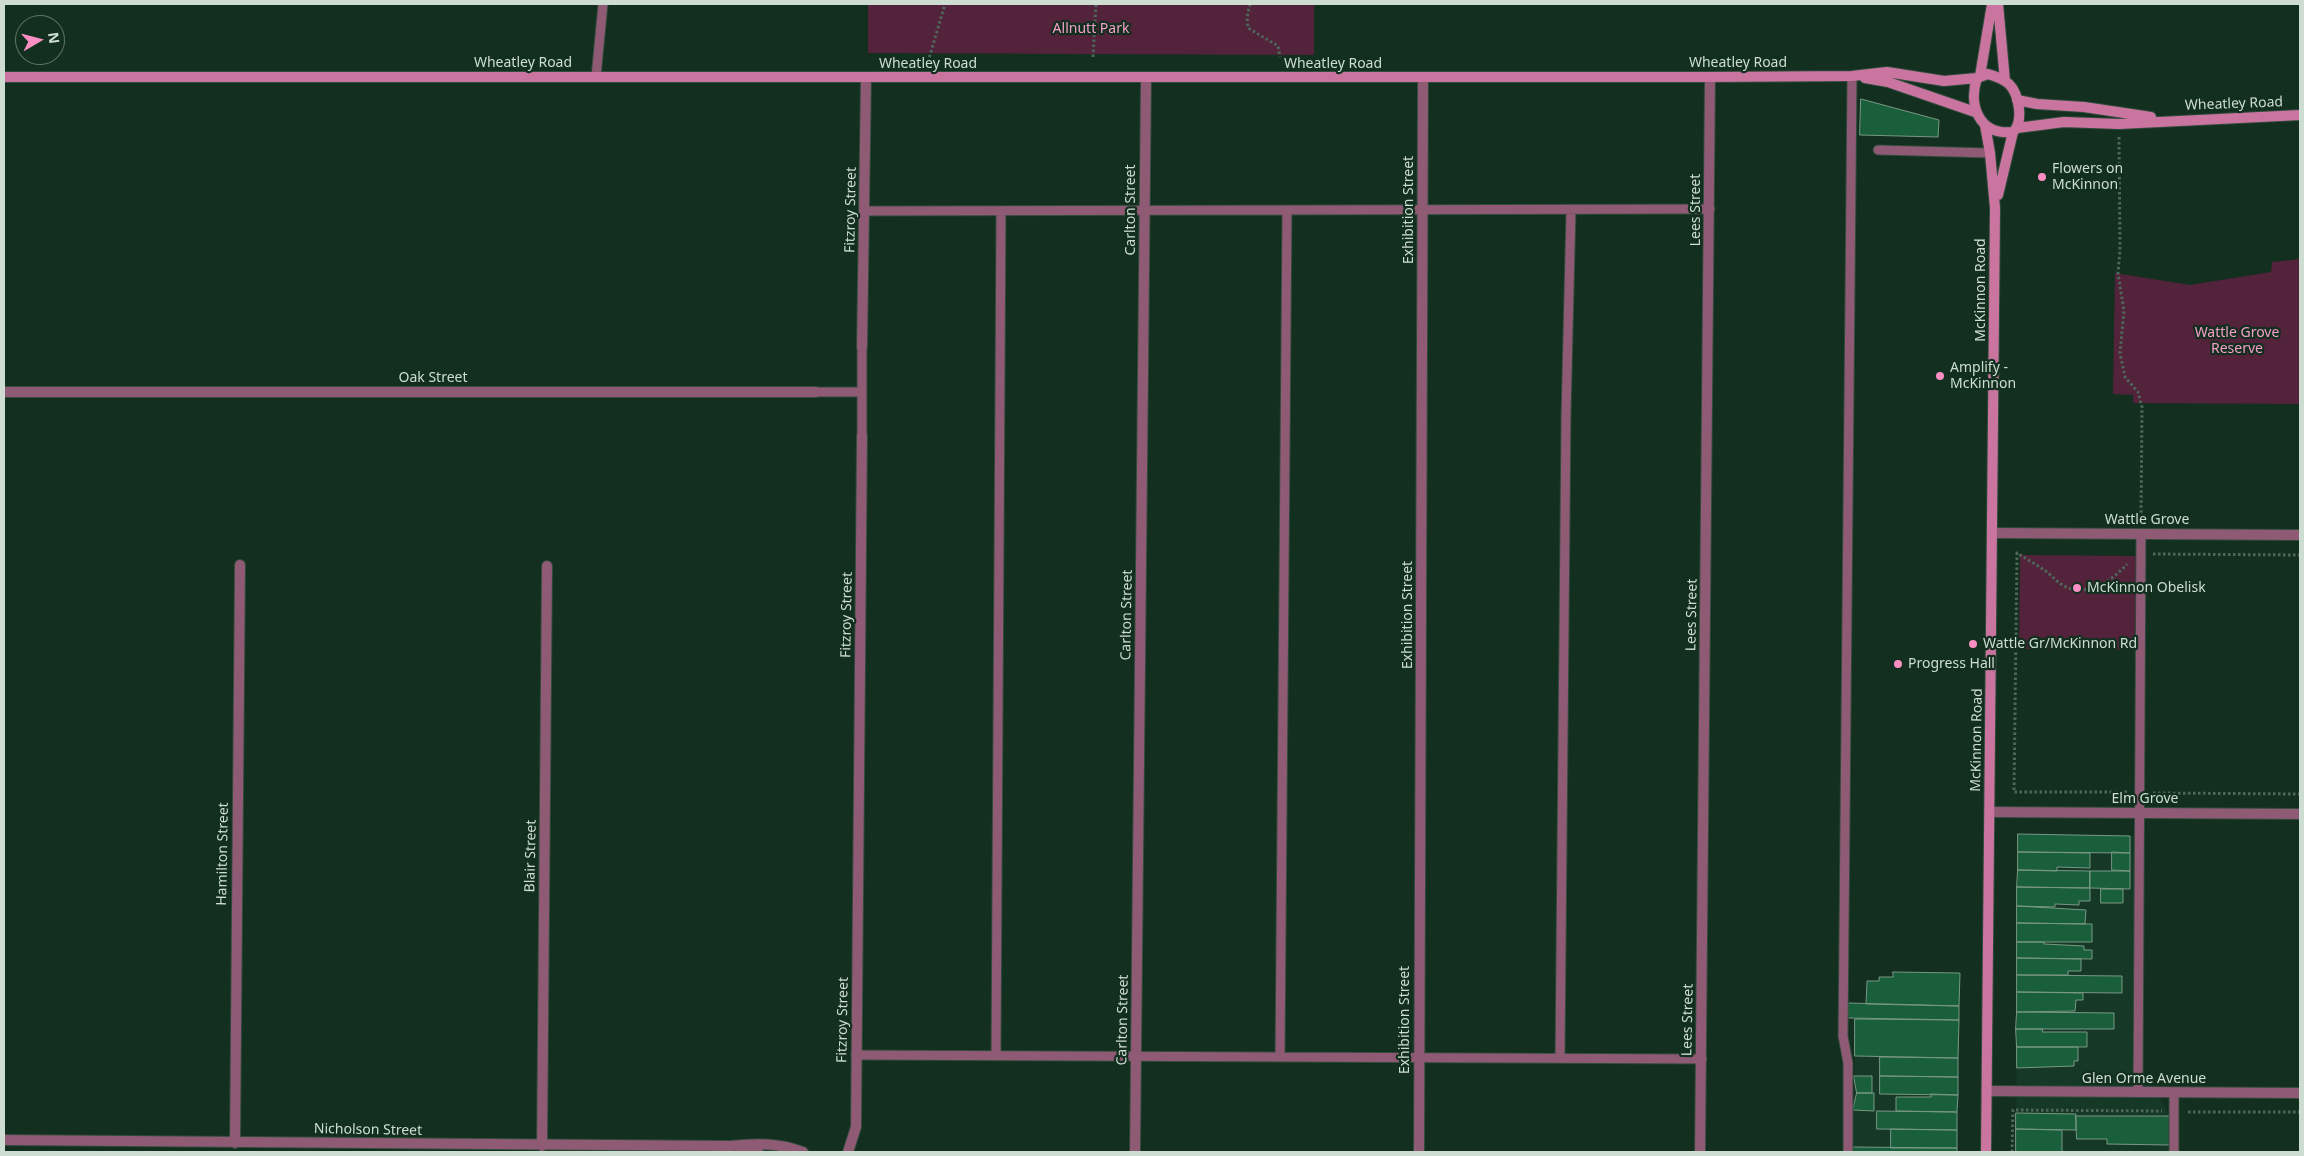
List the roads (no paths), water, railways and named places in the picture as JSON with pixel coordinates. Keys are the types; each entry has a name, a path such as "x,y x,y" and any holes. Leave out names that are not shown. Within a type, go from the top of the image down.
{"street":[{"path":"1979,77 1988,74 2005,81 2013,90 2017,100 2015,130 1994,130 1985,126 1975,112 1973,98 1979,77 1992,4"},
{"path":"1998,4 2005,81"},
{"name":"Wheatley Road","path":"4,78 1423,78 1852,76 1886,72 1944,81 1979,77"},
{"name":"Wheatley Road","path":"1852,76 1888,82 1975,112"},
{"name":"Fitzroy Street","path":"862,346 866,77"},
{"name":"Lees Street","path":"1700,1152 1710,77"},
{"name":"Carlton Street","path":"1135,1152 1146,78"},
{"name":"Exhibition Street","path":"1418,1152 1424,211 1423,78"},
{"name":"Wheatley Road","path":"2017,100 2037,104 2084,107 2169,120"},
{"name":"Wheatley Road","path":"2015,130 2064,122 2119,124 2169,120 2300,115"},
{"name":"McKinnon Road","path":"1985,126 1990,153 1995,208 1986,1152"},
{"name":"McKinnon Road","path":"1995,208 2015,130"},
{"name":"Oak Street","path":"4,392 816,392"},
{"name":"Fitzroy Street","path":"848,1152 856,1127 862,436"},
{"name":"Wattle Grove","path":"1993,533 2300,535"},
{"name":"Hamilton Street","path":"235,1143 240,565"},
{"name":"Blair Street","path":"542,1146 547,566"},
{"name":"Elm Grove","path":"1990,812 2300,814"},
{"name":"Glen Orme Avenue","path":"1987,1091 2300,1093"},
{"name":"Nicholson Street","path":"4,1140 542,1146 731,1146 758,1143 776,1144 803,1152"},
{"name":"Nicholson Street","path":"731,1146 758,1152"}],"lane":[{"path":"596,77 603,4"},
{"path":"1848,1152 1848,1063 1843,1036 1852,76"},
{"path":"1878,150 1990,153"},
{"path":"865,211 1710,209"},
{"path":"1560,1058 1566,414 1571,210"},
{"path":"996,1055 1001,211"},
{"path":"1280,1057 1287,211"},
{"name":"Fitzroy Street","path":"862,346 862,436"},
{"name":"Oak Street","path":"816,392 862,392"},
{"path":"2138,1092 2141,534"},
{"path":"856,1055 1702,1060"},
{"path":"2174,1093 2174,1152"}],"place":[{"name":"Flowers on McKinnon","path":"2042,177"},
{"name":"Amplify - McKinnon","path":"1940,376"},
{"name":"McKinnon Obelisk","path":"2077,588"},
{"name":"Wattle Gr/McKinnon Rd","path":"1973,644"},
{"name":"Progress Hall","path":"1898,664"}],"park label":[{"name":"Allnutt Park","path":"1091,29"},
{"name":"Wattle Grove Reserve","path":"2237,342"}]}
